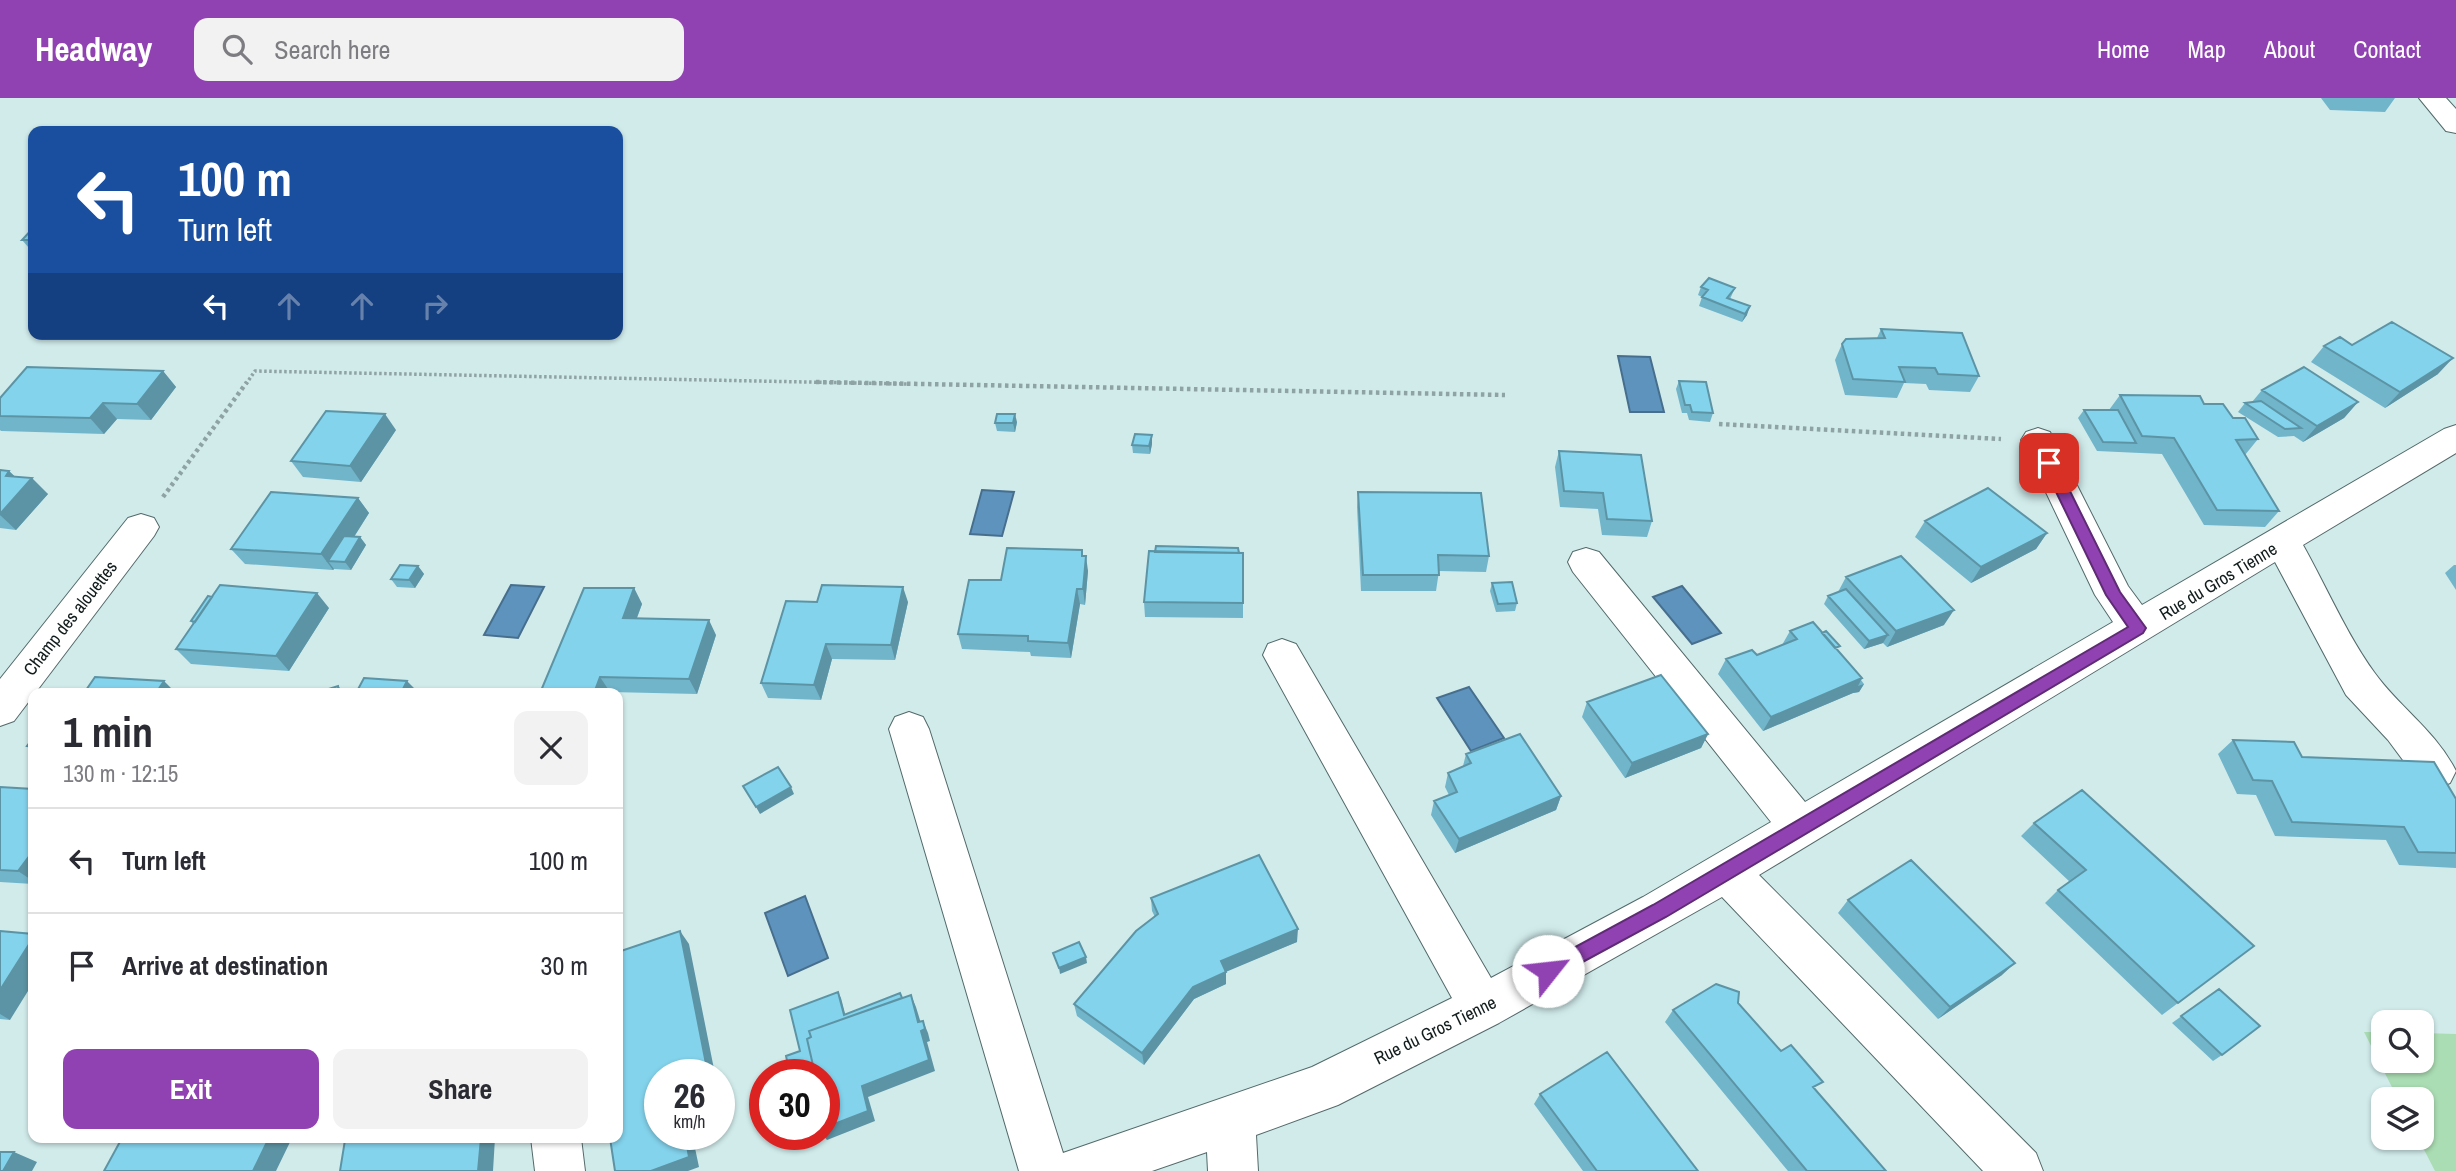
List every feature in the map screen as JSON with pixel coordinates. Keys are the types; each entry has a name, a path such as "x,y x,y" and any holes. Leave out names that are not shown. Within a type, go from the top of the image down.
{"street":[{"path":"2432,98 2456,125"},
{"name":"Rue du Gros Tienne","path":"1080,1171 1321,1088 1482,1007 1726,871 2456,437"},
{"path":"2038,440 2114,595 2138,628"},
{"name":"Champ des alouettes","path":"0,709 141,527"},
{"path":"2283,542 2360,684 2402,728 2435,771"},
{"path":"1586,562 1800,827"},
{"path":"1282,655 1482,1007"},
{"path":"909,729 1044,1171"},
{"path":"1726,871 2018,1171"},
{"path":"1230,1119 1233,1171"},
{"path":"557,1143 560,1171"}],"path":[{"path":"141,527 255,372 1505,395"},
{"path":"1719,424 2038,440"}],"green space":[{"path":"2364,1032 2371,1032 2371,1046"},
{"path":"2434,1033 2456,1034 2456,1171 2435,1171 2424,1150 2434,1150 2434,1087 2392,1087 2385,1073 2434,1073"}],"water":[{"path":"1618,356 1650,357 1664,412 1630,412"},
{"path":"982,490 1014,492 1002,536 970,534"},
{"path":"511,585 544,587 518,638 484,635"},
{"path":"1682,586 1721,633 1692,644 1653,597"},
{"path":"1469,687 1504,738 1471,751 1437,698"},
{"path":"805,896 828,958 788,976 765,913"}],"building":[{"path":"1709,278 1735,288 1727,298 1750,306 1745,314 1702,297 1708,290 1701,287"},
{"path":"2392,322 2453,358 2400,392 2324,346 2340,337 2352,345"},
{"path":"1881,329 1962,333 1979,376 1938,374 1935,368 1899,367 1905,382 1853,379 1842,344 1846,339 1885,338"},
{"path":"27,367 163,371 137,404 103,403 90,418 0,416 0,398"},
{"path":"2304,367 2358,402 2317,426 2262,390"},
{"path":"1679,381 1706,382 1713,413 1692,412 1690,405 1685,405"},
{"path":"2120,395 2200,396 2204,404 2223,404 2233,418 2245,418 2258,439 2236,440 2279,511 2217,510 2174,438 2142,436"},
{"path":"2261,401 2301,428 2285,429 2245,403"},
{"path":"2084,410 2118,410 2136,443 2103,442"},
{"path":"326,411 385,414 350,466 291,461"},
{"path":"997,414 1015,414 1013,423 995,423"},
{"path":"1135,434 1152,435 1149,446 1132,445"},
{"path":"1559,451 1641,455 1652,521 1607,519 1603,493 1564,491"},
{"path":"0,470 9,471 6,476 32,478 0,514"},
{"path":"1988,488 2047,533 1981,567 1925,521"},
{"path":"271,492 358,498 321,554 231,549"},
{"path":"1358,492 1481,493 1489,556 1438,555 1439,575 1363,575"},
{"path":"344,536 360,537 345,562 328,561"},
{"path":"1156,546 1238,548 1239,553 1155,552"},
{"path":"1007,548 1082,550 1082,556 1086,556 1083,589 1077,589 1068,643 1028,641 1028,636 958,634 969,580 1001,580"},
{"path":"1149,551 1243,553 1243,603 1144,602"},
{"path":"1901,556 1954,610 1896,631 1846,577"},
{"path":"400,565 418,566 409,580 391,579"},
{"path":"1512,582 1517,603 1498,604 1492,583"},
{"path":"220,585 317,593 276,656 176,649"},
{"path":"822,585 903,587 891,645 826,644 814,685 761,683 786,601 817,602"},
{"path":"584,588 634,588 623,618 709,620 689,679 600,677 596,688 542,688"},
{"path":"1846,589 1888,635 1869,641 1828,596"},
{"path":"208,596 212,597 195,622 191,621"},
{"path":"1813,622 1862,678 1771,717 1726,659 1752,650 1757,655 1797,639 1790,631"},
{"path":"1826,631 1840,646 1835,648 1822,633"},
{"path":"1661,675 1708,734 1632,763 1587,702"},
{"path":"95,677 164,681 159,688 87,688"},
{"path":"364,678 407,681 404,688 359,688"},
{"path":"1520,734 1561,796 1459,839 1434,801 1457,792 1448,773 1471,763 1466,754"},
{"path":"2233,740 2294,742 2302,757 2434,762 2456,799 2456,853 2418,852 2404,827 2292,822 2272,781 2253,780"},
{"path":"778,767 791,787 756,807 743,786"},
{"path":"0,787 28,789 28,858 18,871 0,870"},
{"path":"2082,790 2254,946 2178,1003 2058,890 2086,870 2034,823"},
{"path":"1259,855 1298,929 1221,961 1226,972 1193,987 1142,1053 1074,1004 1136,931 1158,914 1151,898"},
{"path":"1911,860 2015,963 1950,1007 1848,900"},
{"path":"0,931 28,934 28,946 0,990"},
{"path":"680,931 705,1059 644,1059 644,1150 688,1150 689,1157 651,1171 615,1171 611,1143 623,1143 623,950"},
{"path":"1079,942 1086,957 1059,968 1053,953"},
{"path":"1716,984 1739,992 1738,1003 1781,1051 1791,1045 1823,1082 1813,1087 1886,1171 1807,1171 1673,1010"},
{"path":"2219,989 2260,1026 2222,1055 2181,1016"},
{"path":"838,992 844,1015 900,993 902,998 809,1031 811,1037 807,1039 812,1059 787,1059 786,1056 800,1051 790,1010"},
{"path":"911,995 918,1022 923,1021 925,1029 921,1031 929,1060 862,1086 868,1111 840,1122 840,1059 812,1059 807,1039 811,1037 809,1031"},
{"path":"1607,1052 1698,1171 1597,1171 1540,1094"},
{"path":"119,1143 267,1143 253,1171 104,1171"},
{"path":"345,1143 481,1143 478,1171 340,1171"},
{"path":"0,1152 14,1152 3,1171 0,1171"}],"route":[{"path":"1548,971 1659,911 2042,682 2138,628 2114,595 2049,463"}]}
